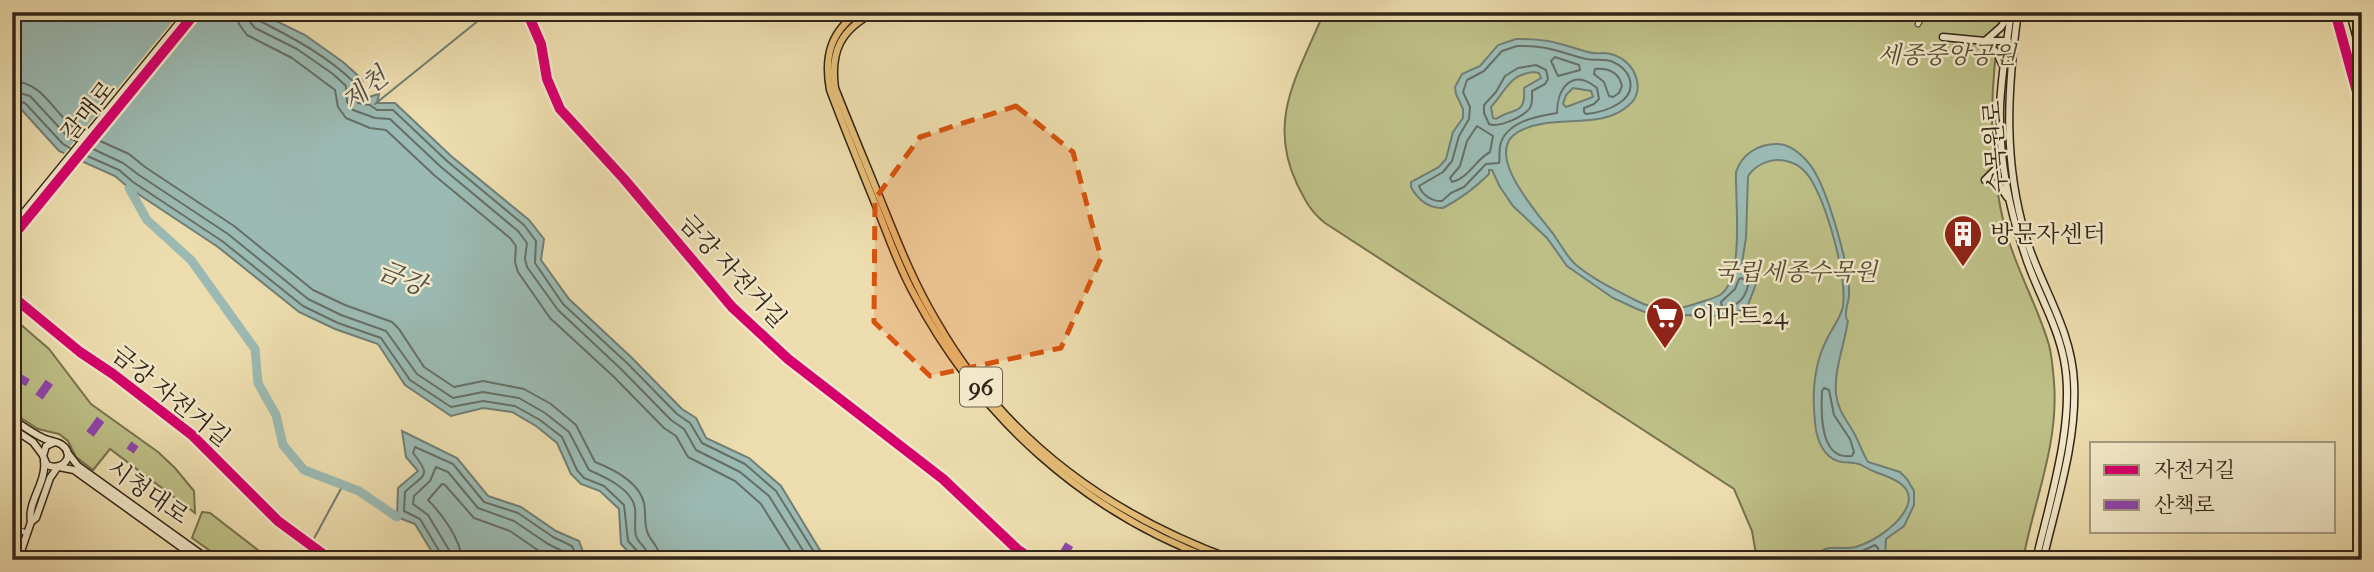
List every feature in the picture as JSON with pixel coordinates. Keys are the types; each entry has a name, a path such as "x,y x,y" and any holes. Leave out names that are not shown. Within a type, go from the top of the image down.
{"main road":[{"name":"96","path":"859,12 849,19 840,36 832,68 833,89 913,294 954,361 979,395 1026,445 1085,493 1155,535 1215,560"},
{"path":"840,36 875,12"},
{"name":"96","path":"841,111 919,290 959,358 984,391 1030,440 1089,489 1158,529 1234,560"}],"street":[{"name":"갈매로","path":"12,227 188,12"},
{"name":"갈매로","path":"12,237 196,12"},
{"name":"수목원로","path":"2010,12 2008,130 2014,184 2026,238 2067,337 2074,382 2071,435 2043,560"},
{"path":"1985,41 2001,27 2010,12"},
{"name":"수목원로","path":"2018,12 2003,69 2000,108 2010,202 2025,256 2053,323 2064,360 2066,379 2067,417 2036,560"},
{"path":"2362,87 2342,12 2335,13 2362,110"},
{"path":"1918,24 1922,17"},
{"path":"1943,37 2010,41"},
{"path":"1985,41 2001,60 2003,69"},
{"path":"2003,147 1998,167 1985,180 2000,187 2010,202"},
{"path":"12,419 39,436 63,445 67,452 67,459 58,467 36,518 31,522"},
{"path":"12,428 33,442 52,467 58,467"},
{"path":"18,560 44,474 43,458 46,446 55,442"},
{"name":"시청대로","path":"67,452 78,466 209,560"},
{"name":"시청대로","path":"58,467 74,470 199,560"},
{"path":"12,528 27,533"}],"highlighted area":[{"path":"1016,106 1073,152 1101,258 1061,348 930,376 874,322 875,199 920,137"}],"green space":[{"name":"국립세종수목원","path":"1324,12 2002,12 1993,95 1996,180 2007,235 2049,345 2055,405 2045,472 2023,560 1757,560 1752,531 1734,489 1325,223 1312,210 1297,184 1288,160 1285,138 1285,117 1296,76"},
{"path":"12,317 49,349 91,404 158,452 175,468 194,491 195,513 110,449 93,470 76,457 68,441 59,434 38,429 12,412"},
{"path":"202,512 210,513 271,560 223,560 192,538"}],"water":[{"name":"금강","path":"12,12 258,12 305,35 363,80 362,99 379,94 377,103 395,103 451,156 529,220 544,239 541,260 569,299 682,409 696,418 706,438 749,458 781,486 826,560 636,560 621,544 619,509 600,491 581,484 571,474 557,443 536,426 512,412 483,408 451,416 405,385 378,344 335,329 299,312 218,247 115,176 59,151 20,108 12,106"},
{"path":"1516,39 1545,41 1590,53 1615,56 1625,61 1633,70 1638,84 1636,94 1631,103 1617,113 1604,118 1532,126 1518,132 1508,142 1506,154 1509,169 1517,184 1573,262 1597,280 1642,304 1665,309 1680,308 1720,295 1728,286 1736,256 1736,172 1747,155 1763,146 1777,144 1795,150 1810,165 1833,217 1849,284 1846,313 1848,321 1836,377 1839,405 1868,462 1900,472 1914,491 1914,505 1904,526 1886,539 1885,560 1814,560 1827,549 1856,547 1879,536 1900,518 1909,497 1903,486 1892,479 1859,464 1833,459 1823,449 1817,436 1814,401 1817,369 1823,349 1842,310 1843,293 1839,259 1829,222 1808,175 1790,162 1778,160 1761,164 1748,176 1746,238 1742,263 1756,284 1748,305 1741,310 1717,316 1665,317 1637,309 1613,298 1567,266 1547,238 1513,206 1492,170 1489,170 1489,174 1473,189 1443,208 1424,202 1411,187 1411,182 1439,167 1446,159 1453,132 1463,118 1463,109 1455,87 1462,74 1480,66 1498,45","holes":["1539,73 1541,78 1524,88 1521,107 1493,118 1491,107 1509,84 1519,76","1573,88 1591,91 1593,97 1566,107 1563,104 1566,95"]},
{"path":"402,431 457,458 488,496 521,507 556,531 579,541 586,560 437,560 415,524 397,517 398,488 418,471 406,457"}],"pier":[{"path":"180,12 204,12 80,164 62,156"}],"waterway":[{"name":"제천","path":"375,104 489,12"},
{"path":"129,188 147,220 191,260 255,349 258,383 276,415 283,445 304,470 359,491 397,517"},
{"path":"311,544 343,485"},
{"path":"302,557 308,549"}],"marked path":[{"path":"22,384 26,377"},
{"path":"39,397 53,377"},
{"path":"90,434 101,419"},
{"path":"130,451 135,444"},
{"path":"1060,560 1072,540"}],"cycle path":[{"path":"12,237 196,12"},
{"name":"금강 자전거길","path":"527,12 541,44 547,79 560,109 624,179 732,307 788,359 943,479 1017,549 1033,560"},
{"path":"2335,12 2362,110"},
{"name":"금강 자전거길","path":"12,296 80,352 192,435 278,521 331,560"}],"place":[{"name":"방문자센터","path":"1963,268"},
{"name":"이마트24","path":"1665,350"}],"park label":[{"name":"세종중앙공원","path":"1947,55"}]}
